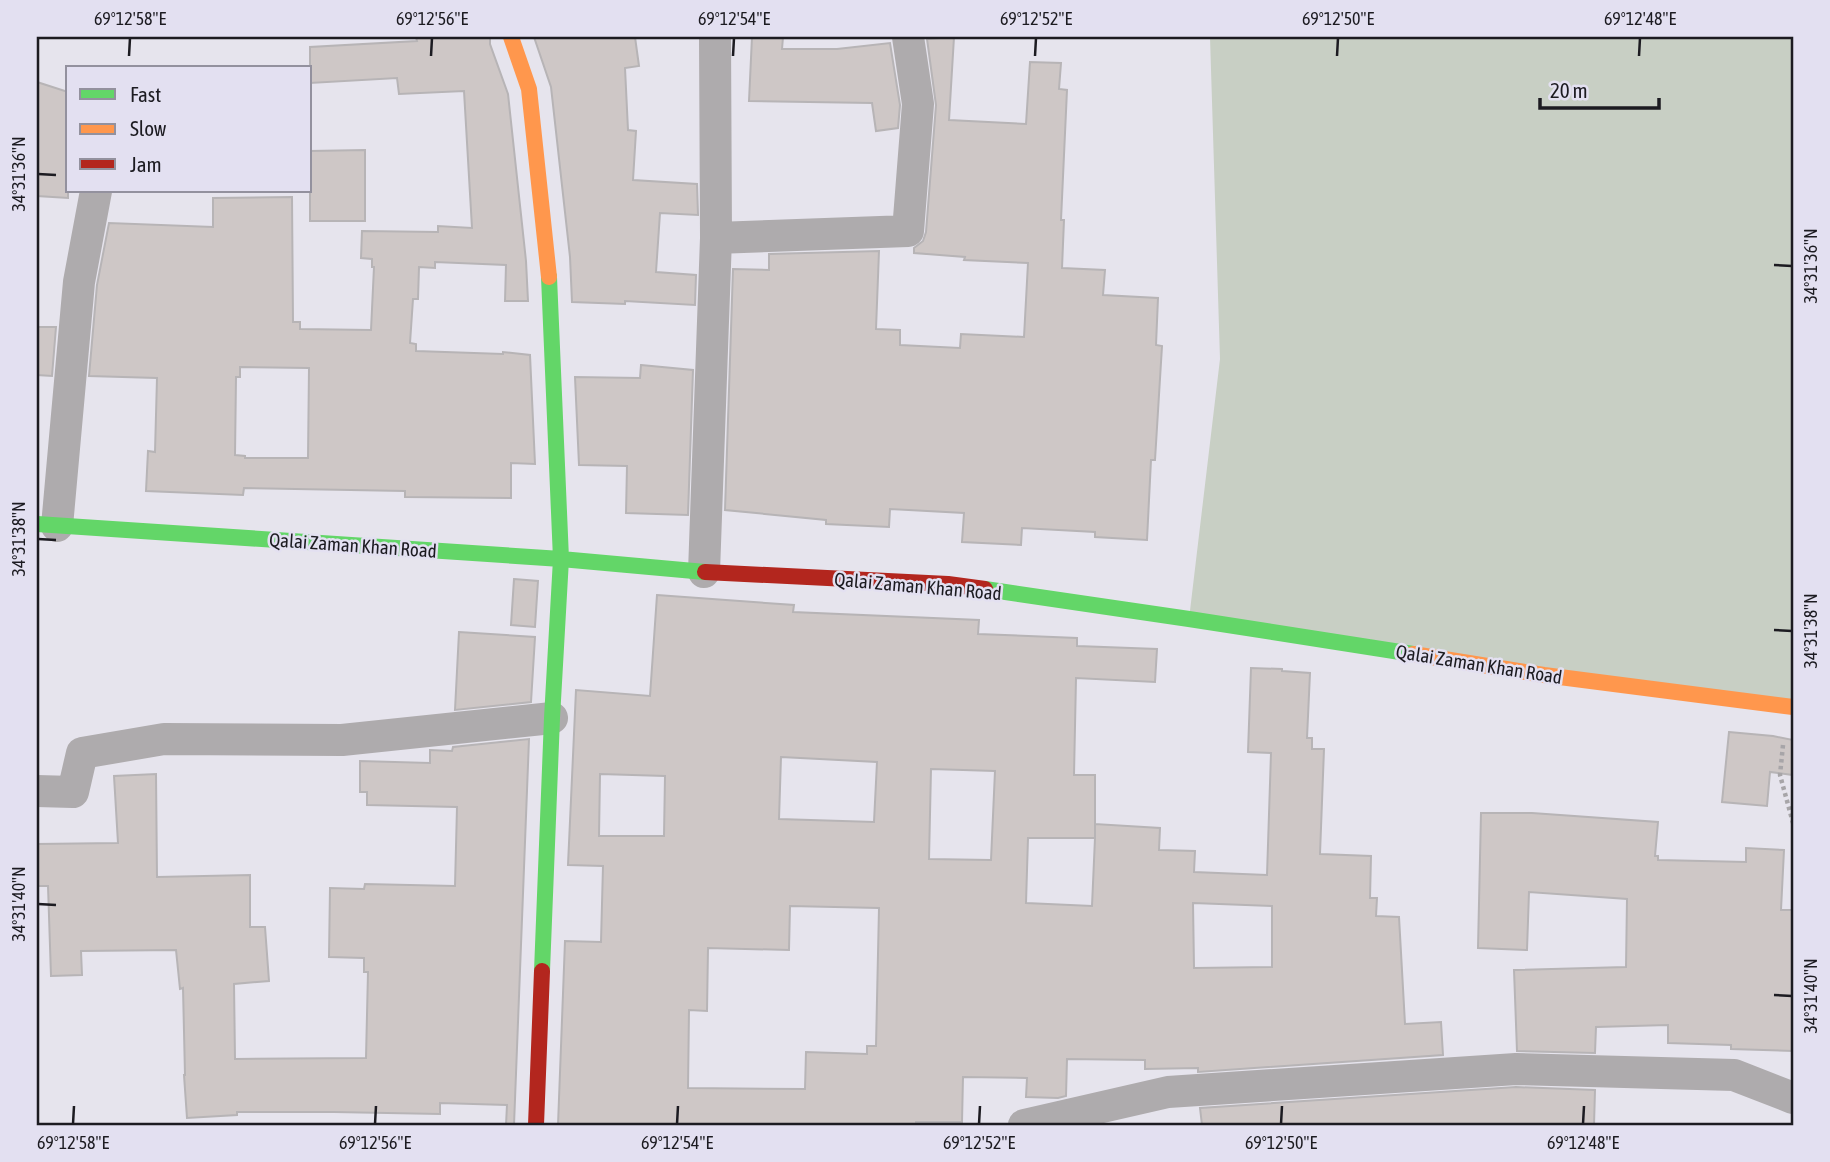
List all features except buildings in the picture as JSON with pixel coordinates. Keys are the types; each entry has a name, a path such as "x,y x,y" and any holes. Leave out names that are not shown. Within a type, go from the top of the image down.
{"street":[{"path":"511,37 529,89 548,259 561,559 536,1125"},
{"path":"704,572 716,238 715,37"},
{"path":"716,238 908,231 918,104 908,37"},
{"path":"47,525 79,282 96,192"},
{"name":"Qalai Zaman Khan Road","path":"47,525 561,559 704,572 948,584 1544,675 1790,706"},
{"path":"37,791 73,792 82,753 164,739 342,740 552,718"},
{"path":"1024,1125 1168,1091 1516,1069 1734,1075 1793,1098"}],"path":[{"path":"1790,706 1780,775 1793,823"}],"shaded area":[{"path":"1210,37 1793,37 1793,707 1189,619 1220,359"}],"traffic: fast":[{"path":"542,971 561,559 549,277"},
{"path":"37,524 561,559 705,572"},
{"path":"985,589 1413,654"}],"traffic: slow":[{"path":"511,37 529,89 549,277"},
{"path":"1413,654 1544,675 1793,707"}],"traffic: jam":[{"path":"705,572 948,584 985,589"},
{"path":"536,1125 542,971"}]}
